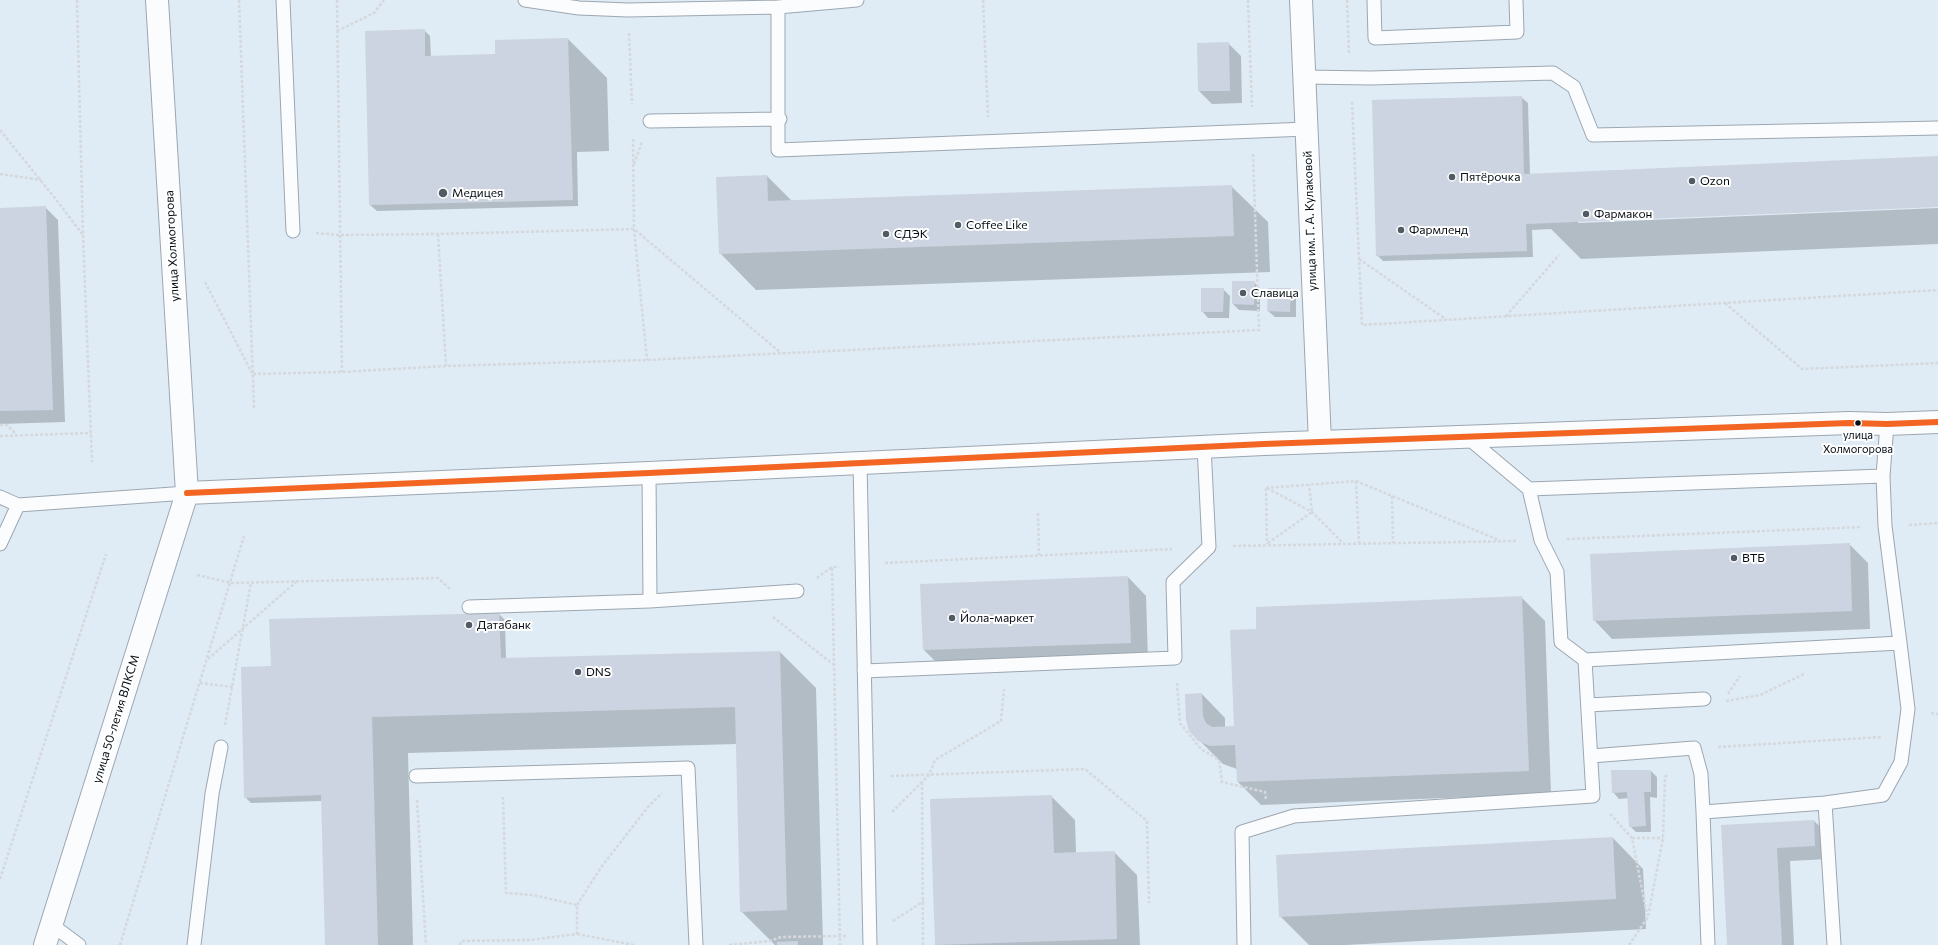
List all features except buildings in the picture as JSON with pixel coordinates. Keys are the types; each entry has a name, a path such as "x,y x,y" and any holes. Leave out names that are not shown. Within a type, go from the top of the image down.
{"main road":[{"name":"улица Холмогорова","path":"157,0 187,493"},
{"name":"улица им. Г. А. Кулаковой","path":"1301,0 1303,77 1307,129 1320,442"},
{"path":"187,493 649,473 1204,446 1841,423 1887,424 1938,422"},
{"name":"улица 50-летия ВЛКСМ","path":"48,935 187,493"}],"lane":[{"path":"283,0 293,231"},
{"path":"526,0 579,8 628,10 778,7 857,0"},
{"path":"1374,0 1375,38 1517,32 1516,0"},
{"path":"778,7 780,119 778,150 1307,129"},
{"path":"1303,77 1351,78 1553,73 1574,88 1592,135 1938,128"},
{"path":"650,121 780,119"},
{"path":"1704,812 1825,802 1883,795 1901,762 1908,709 1885,526 1883,476 1887,424"},
{"path":"1467,437 1529,489 1541,540 1557,572 1560,642 1585,660 1900,643"},
{"path":"864,671 1175,658 1173,582 1209,547 1204,446"},
{"path":"860,462 870,941"},
{"path":"649,473 650,601"},
{"path":"1529,489 1883,476"},
{"path":"0,497 18,504 187,493"},
{"path":"0,544 18,504"},
{"path":"469,607 650,601 797,591"},
{"path":"1244,945 1242,832 1294,816 1593,796 1585,660"},
{"path":"1588,705 1704,699"},
{"path":"194,945 212,794 221,747"},
{"path":"1591,756 1694,748 1701,774 1704,812 1708,945"},
{"path":"416,776 688,768 696,945"},
{"path":"1825,802 1834,945"},
{"path":"48,935 79,945"}],"path":[{"path":"77,0 83,235 92,462"},
{"path":"239,0 254,408"},
{"path":"337,0 342,372"},
{"path":"338,31 374,12 384,0"},
{"path":"983,0 989,142"},
{"path":"253,374 647,360 1259,330 1248,0"},
{"path":"1347,0 1362,325 1938,290"},
{"path":"628,10 632,109"},
{"path":"0,130 83,235"},
{"path":"633,138 634,229 647,360"},
{"path":"0,174 41,180"},
{"path":"293,231 340,235 634,229 782,353"},
{"path":"438,234 446,366"},
{"path":"1505,316 1559,255"},
{"path":"1359,258 1447,320"},
{"path":"204,277 205,285 253,374"},
{"path":"1725,303 1802,369 1938,363"},
{"path":"0,425 7,425 16,435"},
{"path":"0,436 91,433"},
{"path":"1356,481 1358,543"},
{"path":"1266,488 1356,481 1501,541"},
{"path":"1309,485 1312,512"},
{"path":"1266,488 1267,544"},
{"path":"1266,488 1312,512 1342,543"},
{"path":"1392,496 1393,543"},
{"path":"1267,544 1312,512"},
{"path":"1038,513 1039,555"},
{"path":"797,591 832,567 862,564 1267,544 1541,540 1938,523"},
{"path":"120,945 244,536"},
{"path":"0,878 106,554"},
{"path":"832,567 840,945"},
{"path":"197,575 231,583 438,578 469,607"},
{"path":"221,747 251,582"},
{"path":"207,660 296,582"},
{"path":"744,595 834,665"},
{"path":"1175,658 1180,723 1201,749 1219,760 1222,782 1265,792 1271,823"},
{"path":"838,860 867,836 929,775 935,760 1001,721 1007,665"},
{"path":"1704,699 1724,701 1760,695 1806,673"},
{"path":"200,683 233,687"},
{"path":"577,934 577,905 602,866 648,807 688,768"},
{"path":"866,777 1085,769 1147,821 1149,903"},
{"path":"502,774 506,893 533,895 577,905"},
{"path":"416,776 426,945"},
{"path":"922,781 924,901 923,945"},
{"path":"1593,796 1632,838 1648,917"},
{"path":"1632,838 1663,838"},
{"path":"460,945 461,941 530,940 577,934 634,945"},
{"path":"729,945 770,941 781,937 840,936 870,941"}],"transit line":[{"path":"187,493 1264,444 1849,423 1887,424 1938,422"}],"place":[{"name":"Пятёрочка","path":"1452,177"},
{"name":"Ozon","path":"1692,181"},
{"name":"Медицея","path":"443,193"},
{"name":"Фармакон","path":"1586,214"},
{"name":"Coffee Like","path":"958,225"},
{"name":"Фармленд","path":"1401,230"},
{"name":"СДЭК","path":"886,234"},
{"name":"Славица","path":"1243,293"},
{"name":"улица Холмогорова","path":"1858,423"},
{"name":"ВТБ","path":"1734,558"},
{"name":"Йола-маркет","path":"952,618"},
{"name":"Датабанк","path":"469,625"},
{"name":"DNS","path":"578,672"}]}
